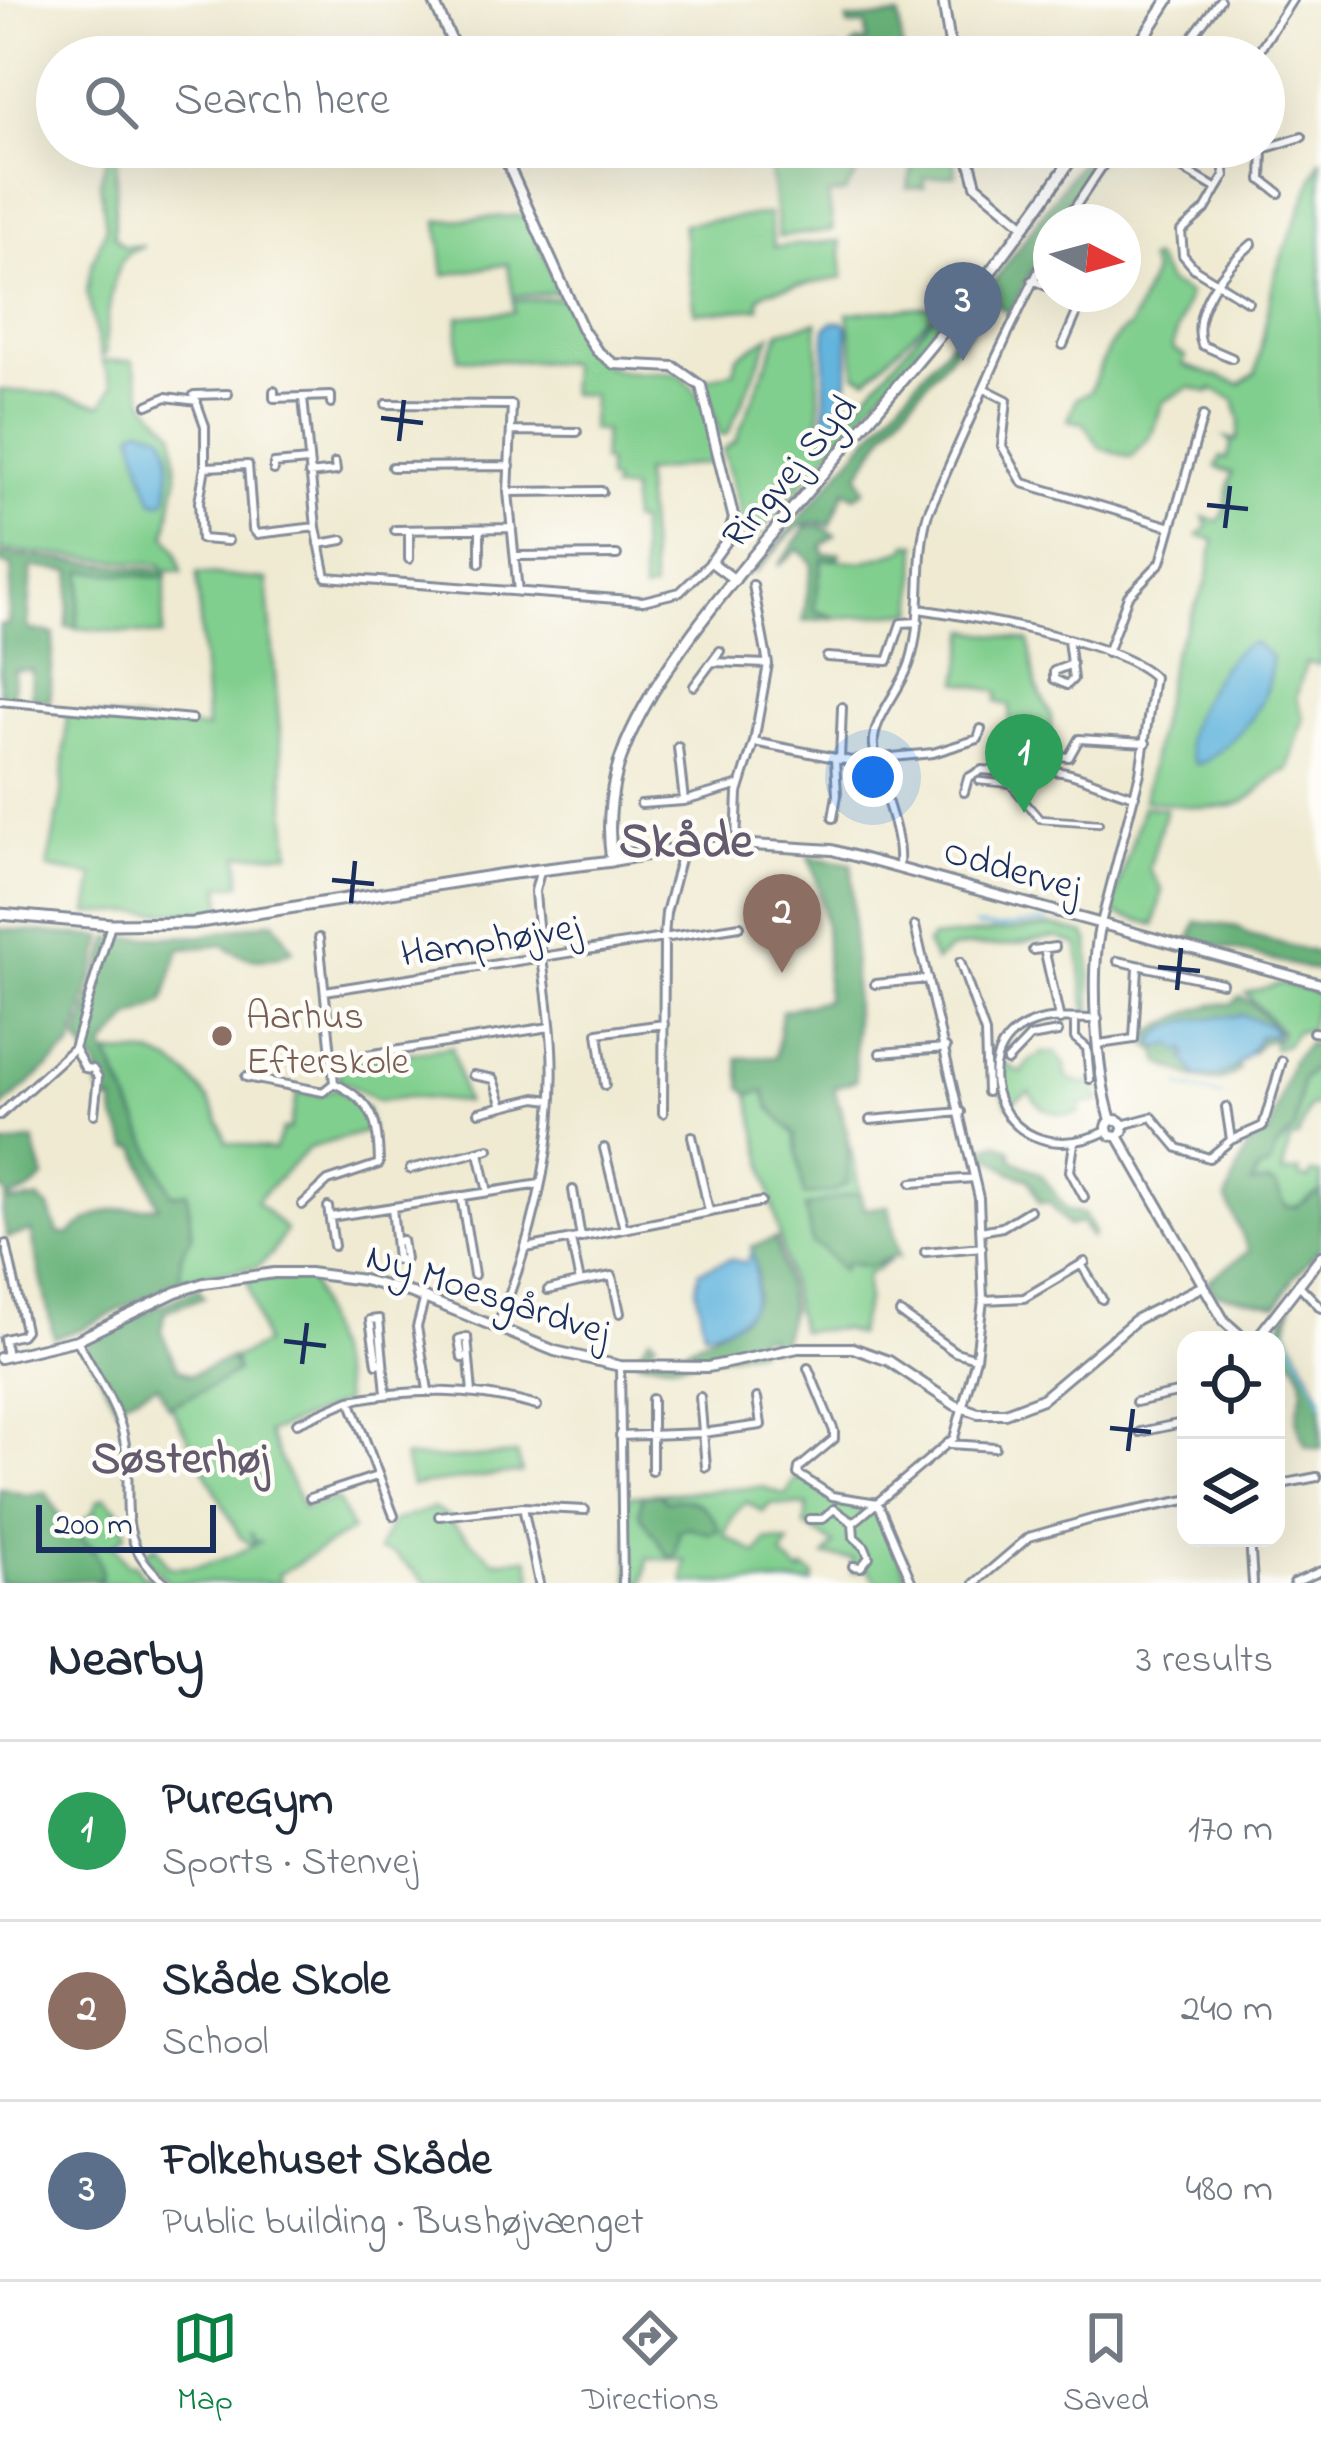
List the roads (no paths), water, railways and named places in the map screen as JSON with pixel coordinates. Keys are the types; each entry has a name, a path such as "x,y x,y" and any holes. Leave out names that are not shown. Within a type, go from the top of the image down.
{"main road":[{"path":"1147,36 1168,0"},
{"name":"Ringvej Syd","path":"611,858 613,790 631,732 666,676 735,580 963,309 1065,168"},
{"name":"Oddervej","path":"498,875 611,858"},
{"name":"Oddervej","path":"0,914 111,924 193,922 611,858"}],"street":[{"path":"433,0 449,36"},
{"path":"943,0 949,36"},
{"path":"1193,36 1220,0"},
{"path":"1269,36 1292,0"},
{"path":"1285,142 1302,137"},
{"path":"303,398 323,572 331,578 661,600 692,584 727,540 734,519 701,386 680,369 623,366 597,351 510,168"},
{"path":"971,168 976,185 1025,226"},
{"path":"1077,204 1100,168"},
{"path":"1181,168 1217,190"},
{"path":"1224,168 1225,176 1217,190 1181,231 1179,244 1186,262 1248,302"},
{"path":"1262,168 1262,180 1279,193"},
{"path":"1232,358 1198,339 1226,266 1252,244"},
{"path":"899,866 898,840 876,757 876,726 905,676 919,622 928,513 1032,280"},
{"path":"1064,345 1077,312"},
{"path":"985,389 1007,400 1002,446 1023,483 1172,526"},
{"path":"274,391 274,398 331,396 331,403"},
{"path":"228,394 194,395 206,438 199,502 201,538 228,541"},
{"path":"148,405 166,397 197,401"},
{"path":"386,404 509,404 513,409 508,492 518,592"},
{"path":"1107,653 1128,596 1161,562 1203,416"},
{"path":"513,431 577,432"},
{"path":"274,470 274,464 308,461"},
{"path":"309,474 336,471 335,464"},
{"path":"205,467 248,465 257,534 316,527"},
{"path":"392,467 510,466"},
{"path":"508,492 602,491"},
{"path":"394,530 512,528"},
{"path":"409,530 409,559"},
{"path":"480,530 480,563"},
{"path":"319,544 343,540"},
{"path":"516,556 617,555"},
{"path":"711,562 735,580"},
{"path":"736,844 740,785 754,742 768,664 753,585"},
{"path":"920,609 1068,640 1154,677 1146,743 1101,922 1096,962 1103,1092 1111,1120 1107,1131"},
{"path":"827,657 889,661 901,623 919,622"},
{"path":"1068,640 1072,664"},
{"path":"694,686 720,651"},
{"path":"712,662 768,664"},
{"path":"0,701 192,719"},
{"path":"833,818 842,707"},
{"path":"754,742 838,759 876,757 933,753 977,739 981,728"},
{"path":"1023,754 1069,757 1079,739 1146,743"},
{"path":"678,747 684,801"},
{"path":"964,792 968,778 977,771 1029,774 1036,770 1066,773 1135,796"},
{"path":"979,781 1010,784 1040,819 1099,823"},
{"path":"641,804 684,801 740,785"},
{"name":"Oddervej","path":"611,858 736,844 802,846 899,866 1321,984"},
{"path":"663,1113 664,938 683,848"},
{"path":"497,1327 526,1247 551,1100 550,1027 535,891 541,871"},
{"path":"0,1115 74,1048 111,924"},
{"name":"Hamphøjvej","path":"325,991 740,926"},
{"path":"853,1523 950,1444 976,1358 983,1300 974,1178 915,926"},
{"path":"319,938 334,1083"},
{"path":"1033,950 1055,946"},
{"path":"1044,949 1060,1020"},
{"path":"1118,961 1222,983"},
{"path":"960,962 987,1047 988,1092"},
{"path":"1099,1044 1134,1039 1138,968"},
{"path":"875,983 928,979"},
{"path":"1075,1019 1076,1038 1087,1048 1090,1079"},
{"path":"1098,1019 1024,1027 999,1052 995,1083 1010,1119 1042,1141 1074,1143 1107,1131 1118,1136 1233,1331"},
{"path":"605,1084 598,1033 664,1024"},
{"path":"334,1060 550,1027"},
{"path":"1024,1027 1030,1037"},
{"path":"1007,1061 1030,1037 1058,1032"},
{"path":"987,1047 999,1052"},
{"path":"74,1048 85,1068 93,1069 98,1077 94,1114"},
{"path":"880,1053 946,1048"},
{"path":"1111,1120 1122,1125 1152,1117 1172,1143 1203,1158 1215,1155 1231,1140 1263,1126 1282,1061"},
{"path":"473,1075 494,1079 503,1106"},
{"path":"246,1077 323,1092 334,1083"},
{"path":"302,1205 328,1180 379,1163 368,1103 334,1083"},
{"path":"479,1112 536,1098 551,1100"},
{"path":"1226,1107 1231,1140"},
{"path":"870,1120 961,1112"},
{"path":"1118,1136 1122,1125"},
{"path":"692,1136 710,1211"},
{"path":"1074,1143 1070,1171 1084,1197"},
{"path":"604,1148 624,1228"},
{"path":"410,1168 489,1149"},
{"path":"479,1153 488,1192"},
{"path":"911,1183 974,1178"},
{"path":"330,1217 540,1184"},
{"path":"573,1190 581,1238"},
{"path":"461,1196 474,1275"},
{"path":"526,1247 760,1202"},
{"path":"328,1207 334,1246"},
{"path":"392,1207 398,1240"},
{"path":"981,1231 1002,1227 1030,1210"},
{"path":"571,1240 580,1282"},
{"path":"3,1358 2,1339 25,1330 6,1244"},
{"path":"925,1252 982,1247"},
{"path":"1265,1331 1321,1256"},
{"path":"983,1300 1024,1298 1083,1263 1102,1299"},
{"name":"Ny Moesgårdvej","path":"3,1358 77,1340 176,1292 274,1273 339,1276 424,1297 555,1351 620,1366 708,1367 798,1348 838,1346 889,1361 964,1409"},
{"path":"548,1290 612,1276 620,1313"},
{"path":"1298,1284 1321,1308"},
{"path":"964,1409 992,1414 1030,1406 1137,1318 1203,1286"},
{"path":"424,1297 417,1327 428,1390"},
{"path":"900,1312 955,1352 976,1358"},
{"path":"379,1319 386,1362 381,1363 376,1364 370,1320 379,1319"},
{"path":"77,1340 122,1430 130,1535 145,1564 166,1583"},
{"path":"466,1358 472,1393"},
{"path":"381,1363 386,1394"},
{"path":"620,1366 623,1583"},
{"path":"808,1368 835,1431 834,1439 799,1468 798,1474 832,1496 878,1504"},
{"path":"297,1423 350,1400 428,1390 537,1406"},
{"path":"1136,1402 1177,1393"},
{"path":"700,1397 706,1467"},
{"path":"620,1436 761,1425 757,1398"},
{"path":"350,1400 394,1516"},
{"path":"652,1400 652,1471"},
{"path":"1140,1432 1177,1425"},
{"path":"950,1444 995,1447"},
{"path":"310,1498 377,1476"},
{"path":"1285,1483 1317,1477"},
{"path":"975,1583 1029,1537 1177,1502"},
{"path":"878,1504 912,1583"},
{"path":"523,1507 539,1583"},
{"path":"439,1516 523,1507 585,1510"},
{"path":"809,1519 826,1517 834,1509 853,1523 854,1537 869,1557 861,1567 854,1566"},
{"path":"1251,1547 1253,1583"},
{"path":"1294,1583 1321,1571"}],"water":[{"path":"833,322 847,327 848,366 842,406 829,427 825,425 825,337 826,327"},
{"path":"140,427 162,433 168,449 168,495 163,502 153,501 145,477 133,432"},
{"path":"1254,643 1271,656 1263,697 1231,741 1195,764 1188,739 1196,711 1233,655"},
{"path":"1242,1015 1269,1025 1275,1034 1259,1036 1242,1061 1217,1076 1197,1077 1184,1057 1188,1055 1185,1048 1181,1052 1172,1044 1158,1048 1153,1042 1182,1023"},
{"path":"752,1251 756,1282 751,1306 734,1322 704,1332 696,1288 699,1271 730,1259 746,1263"}],"waterway":[{"path":"975,926 1048,922"},
{"path":"1180,1086 1222,1096"},
{"path":"1286,1329 1321,1401"}],"place":[{"name":"Folkehuset Skåde","path":"963,361"},
{"name":"PureGym","path":"1024,813"},
{"name":"Skåde Skole","path":"782,973"},
{"name":"Aarhus Efterskole","path":"222,1036"}],"district":[{"name":"Skåde","path":"686,838"},
{"name":"Søsterhøj","path":"180,1456"}]}
